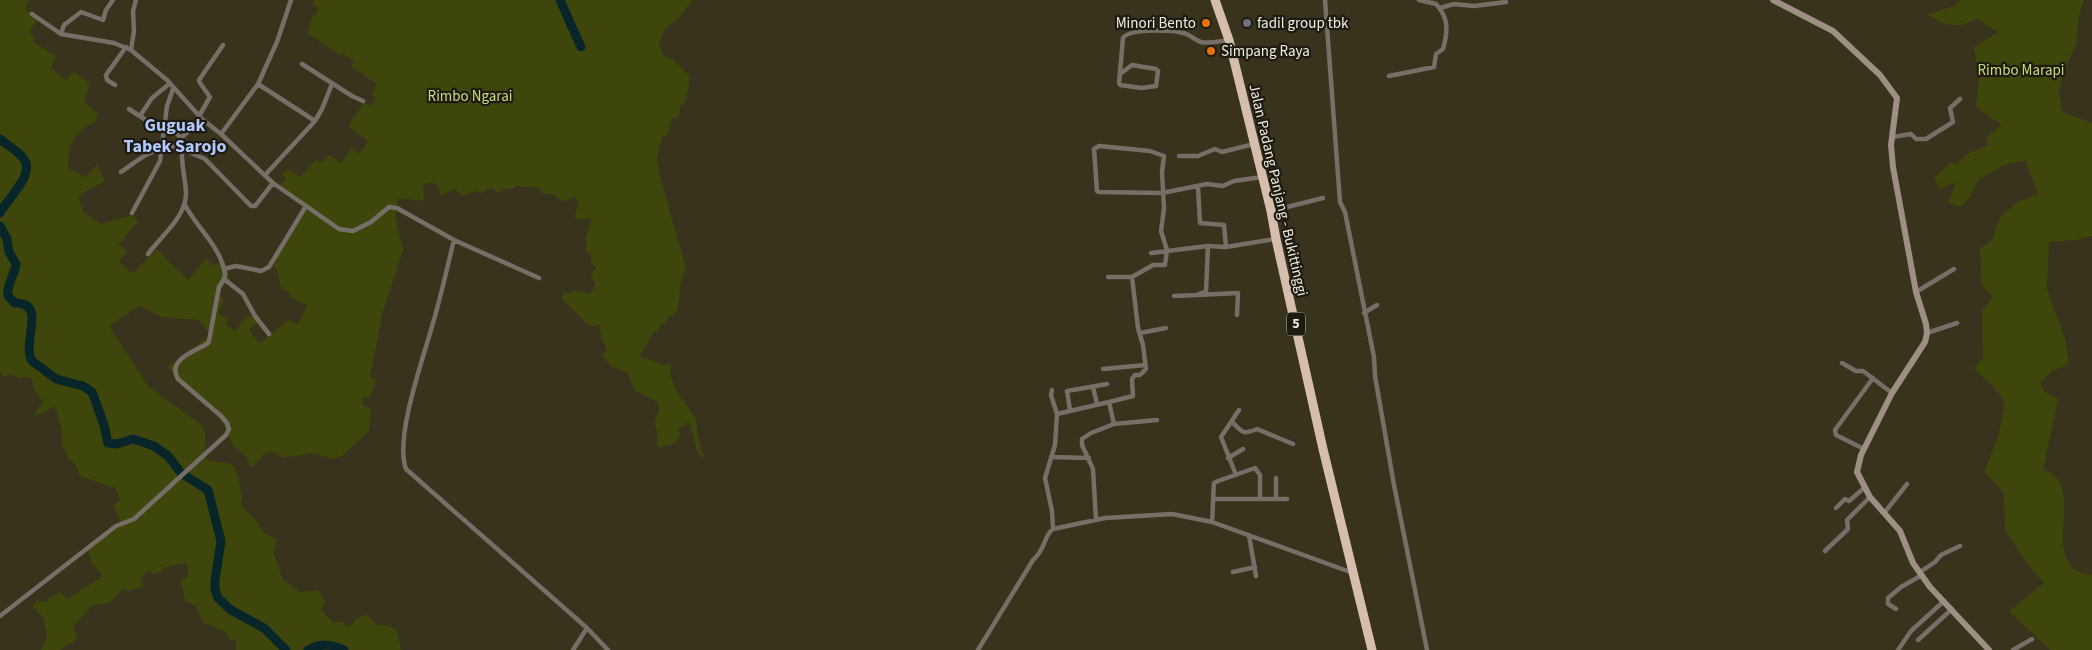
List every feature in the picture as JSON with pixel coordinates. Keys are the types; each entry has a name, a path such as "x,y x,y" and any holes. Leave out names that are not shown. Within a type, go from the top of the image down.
{"highway":[{"name":"Jalan Padang Panjang - Bukittinggi","path":"1215,0 1228,40 1255,144 1372,650"}],"main road":[{"path":"1773,0 1833,31 1880,75 1897,98 1891,145 1893,167 1916,292 1927,333 1925,342 1892,393 1862,452 1857,472 1870,497 1900,531 1913,563 1930,587 1989,650"}],"street":[{"path":"61,34 64,26 81,12 103,20 106,10 113,0"},
{"path":"221,134 258,84 277,42 291,0"},
{"path":"1325,0 1340,202 1345,212 1374,357 1375,376 1405,547 1427,650"},
{"path":"1390,76 1436,66 1435,56 1443,49 1447,34 1444,16 1440,8 1433,2 1419,0"},
{"path":"115,85 106,80 106,75 129,48 134,30 133,11 135,1"},
{"path":"1440,8 1454,4 1474,6 1506,2"},
{"path":"32,14 61,34 129,48 170,84 200,117 273,182 339,229 353,231 371,222 389,207 397,208 454,240 539,278"},
{"path":"1120,74 1132,66 1146,66 1158,71 1155,88 1122,86 1119,83 1123,38 1127,34 1158,29 1165,32 1187,34 1200,42 1228,40"},
{"path":"176,146 200,117 210,97 200,84 200,80 223,45"},
{"path":"302,64 332,84 363,101"},
{"path":"140,116 152,98 170,84"},
{"path":"258,84 315,120"},
{"path":"265,175 315,120 322,109 332,84"},
{"path":"132,213 160,161 167,106 173,89"},
{"path":"1893,137 1910,134 1916,139 1926,139 1953,122 1950,108 1960,99"},
{"path":"129,109 164,129 174,131 181,138"},
{"path":"1179,156 1198,156 1215,149 1222,152 1255,144"},
{"path":"121,172 150,151 161,147 176,146 205,159 251,206 255,206 273,182"},
{"path":"1108,277 1132,277 1153,266 1165,265 1167,250 1161,231 1164,208 1162,193 1164,156 1150,151 1095,147 1097,191 1162,193 1184,187 1207,184 1223,186 1262,176"},
{"path":"148,254 185,205 186,193 182,174 182,149"},
{"path":"1198,186 1200,223 1224,225 1226,247"},
{"path":"1271,211 1322,198"},
{"path":"0,616 116,526 134,518 226,436 229,429 227,423 178,379 175,374 175,366 179,360 209,341 219,286 224,279 224,269 210,240 194,221 185,205"},
{"path":"224,269 236,266 261,271 269,267 306,206"},
{"path":"1151,253 1208,246 1226,247 1276,239"},
{"path":"454,240 434,322 410,401 402,459 406,468 587,628 608,650"},
{"path":"1197,295 1206,291 1208,246"},
{"path":"1916,292 1954,269"},
{"path":"1057,414 1133,396 1132,379 1135,375 1144,372 1145,365 1144,345 1140,333 1132,277"},
{"path":"224,279 243,294 255,316 269,334"},
{"path":"1174,296 1238,293 1237,314"},
{"path":"1364,313 1377,304"},
{"path":"1927,333 1957,324"},
{"path":"1140,333 1166,328"},
{"path":"1842,363 1856,371 1861,370 1892,393"},
{"path":"1103,370 1145,365"},
{"path":"1862,452 1836,435 1835,430 1873,378"},
{"path":"1070,410 1067,391 1107,384"},
{"path":"1093,387 1097,404"},
{"path":"1052,390 1051,395 1057,414 1055,446 1046,478 1053,529"},
{"path":"1109,402 1114,424"},
{"path":"1236,475 1221,437 1240,410"},
{"path":"1096,520 1093,469 1082,439 1091,433 1114,424 1157,420"},
{"path":"1232,422 1244,432 1249,433 1255,429 1260,429 1293,444"},
{"path":"1228,458 1243,450"},
{"path":"1051,457 1089,458"},
{"path":"1212,522 1215,500 1214,483 1255,468 1258,470 1260,498"},
{"path":"1276,478 1276,498"},
{"path":"1885,512 1907,484"},
{"path":"1836,508 1845,499 1850,501 1864,488"},
{"path":"1825,551 1848,529 1847,520 1870,497"},
{"path":"1215,500 1287,499"},
{"path":"978,650 1033,560 1041,553 1048,532 1053,529 1096,520 1152,514 1172,514 1212,522 1353,573"},
{"path":"1249,535 1256,576"},
{"path":"1896,609 1888,604 1888,598 1921,574 1941,555 1960,546"},
{"path":"1233,572 1255,567"},
{"path":"1898,650 1911,632 1944,601"},
{"path":"1918,640 1952,609"},
{"path":"572,650 587,628"},
{"path":"2014,650 2032,639"}],"green space":[{"name":"Rimbo Ngarai","path":"0,0 29,0 25,9 39,18 29,32 35,37 33,42 56,56 51,68 66,80 74,72 90,84 84,102 98,114 95,122 82,130 73,141 68,161 69,169 86,177 97,165 105,181 78,196 83,212 100,224 133,215 138,222 119,244 127,252 119,261 133,274 156,249 188,280 206,258 213,266 224,260 230,279 217,294 224,299 218,313 228,319 226,325 235,331 242,321 256,312 261,320 249,330 260,343 288,320 298,324 307,305 289,297 290,293 281,288 277,269 274,266 279,254 308,208 280,185 286,179 282,174 288,169 300,177 316,160 322,163 329,155 341,163 351,148 359,154 368,141 348,126 364,102 371,106 376,98 371,94 377,84 351,66 354,61 343,54 341,56 307,33 313,15 316,15 319,7 312,4 314,0 693,0 679,18 665,29 659,43 663,55 674,60 689,76 689,86 685,102 680,106 679,117 672,119 668,135 662,137 657,157 660,177 686,268 681,282 678,309 652,335 640,356 663,365 671,364 670,370 673,383 696,419 700,444 705,457 701,457 698,453 688,421 678,429 680,437 673,444 658,447 657,431 654,422 659,410 657,402 634,390 628,373 611,366 602,355 607,350 601,338 600,325 588,325 561,298 565,291 569,294 575,290 589,294 596,286 591,276 596,267 591,263 591,253 586,252 586,236 591,221 588,217 582,220 575,218 576,210 579,206 575,197 563,202 553,194 543,194 540,188 516,186 513,189 505,189 499,193 490,188 481,193 475,191 464,196 454,189 441,196 439,188 435,183 426,183 423,185 424,201 398,198 395,217 403,250 383,311 370,377 376,380 370,398 364,397 362,405 371,408 369,431 342,456 333,459 311,453 284,458 270,452 266,453 251,467 247,458 233,445 220,418 183,385 168,367 210,335 199,320 161,317 140,306 109,326 148,386 204,427 206,445 203,452 205,458 228,463 235,469 238,476 243,508 256,520 263,532 277,540 274,553 283,580 300,592 318,590 325,601 321,610 334,623 341,621 351,626 356,619 366,614 377,625 388,626 397,630 401,650 236,650 236,641 230,639 225,632 203,622 196,606 185,601 181,580 188,577 187,563 165,567 163,571 153,574 149,571 141,577 144,586 129,591 123,589 113,600 105,604 94,605 90,608 73,627 77,636 74,642 66,645 61,650 41,650 47,638 44,618 32,606 38,601 44,602 60,592 67,599 100,578 102,575 92,563 87,549 122,525 113,505 120,501 115,488 80,476 75,464 69,459 62,446 62,432 56,408 53,407 36,416 36,411 43,402 33,387 32,379 28,377 19,378 10,374 4,377 0,372"},
{"name":"Rimbo Marapi","path":"1960,0 2084,0 2079,16 2076,45 2065,68 2059,90 2062,112 2092,123 2092,236 2076,240 2049,242 2047,289 2065,338 2069,364 2052,371 2040,383 2044,391 2058,399 2043,470 2057,478 2063,491 2063,542 2066,558 2075,569 2092,575 2092,650 2050,650 2009,611 2044,583 2026,562 2005,530 2004,493 1984,471 1998,438 2005,403 1994,387 1973,368 1983,359 1982,311 1993,296 1982,286 1980,249 1992,240 2000,217 2017,202 2038,194 2025,160 2002,166 1978,180 1970,197 1961,207 1948,203 1956,182 1936,191 1939,187 1934,178 1952,162 1955,165 1969,153 1988,145 1986,138 2002,125 1976,107 1979,77 1974,47 1998,32 1977,19 1962,25 1952,25 1927,15 1955,6"}],"waterway":[{"path":"560,0 581,47"},
{"path":"0,139 22,156 26,165 26,172 19,187 0,213"},
{"path":"0,226 7,239 9,252 16,264 8,288 8,296 15,303 25,305 30,309 32,316 29,344 29,353 32,361 56,379 83,386 92,392 104,425 108,443 117,444 133,439 154,446 168,456 181,473 208,490 221,541 215,580 215,590 218,598 231,610 264,628 286,650"},
{"path":"308,650 326,645 344,650"}],"place":[{"name":"Minori Bento","path":"1206,23"},
{"name":"fadil group tbk","path":"1247,23"},
{"name":"Simpang Raya","path":"1211,51"}],"district":[{"name":"Guguak Tabek Sarojo","path":"175,135"}]}
